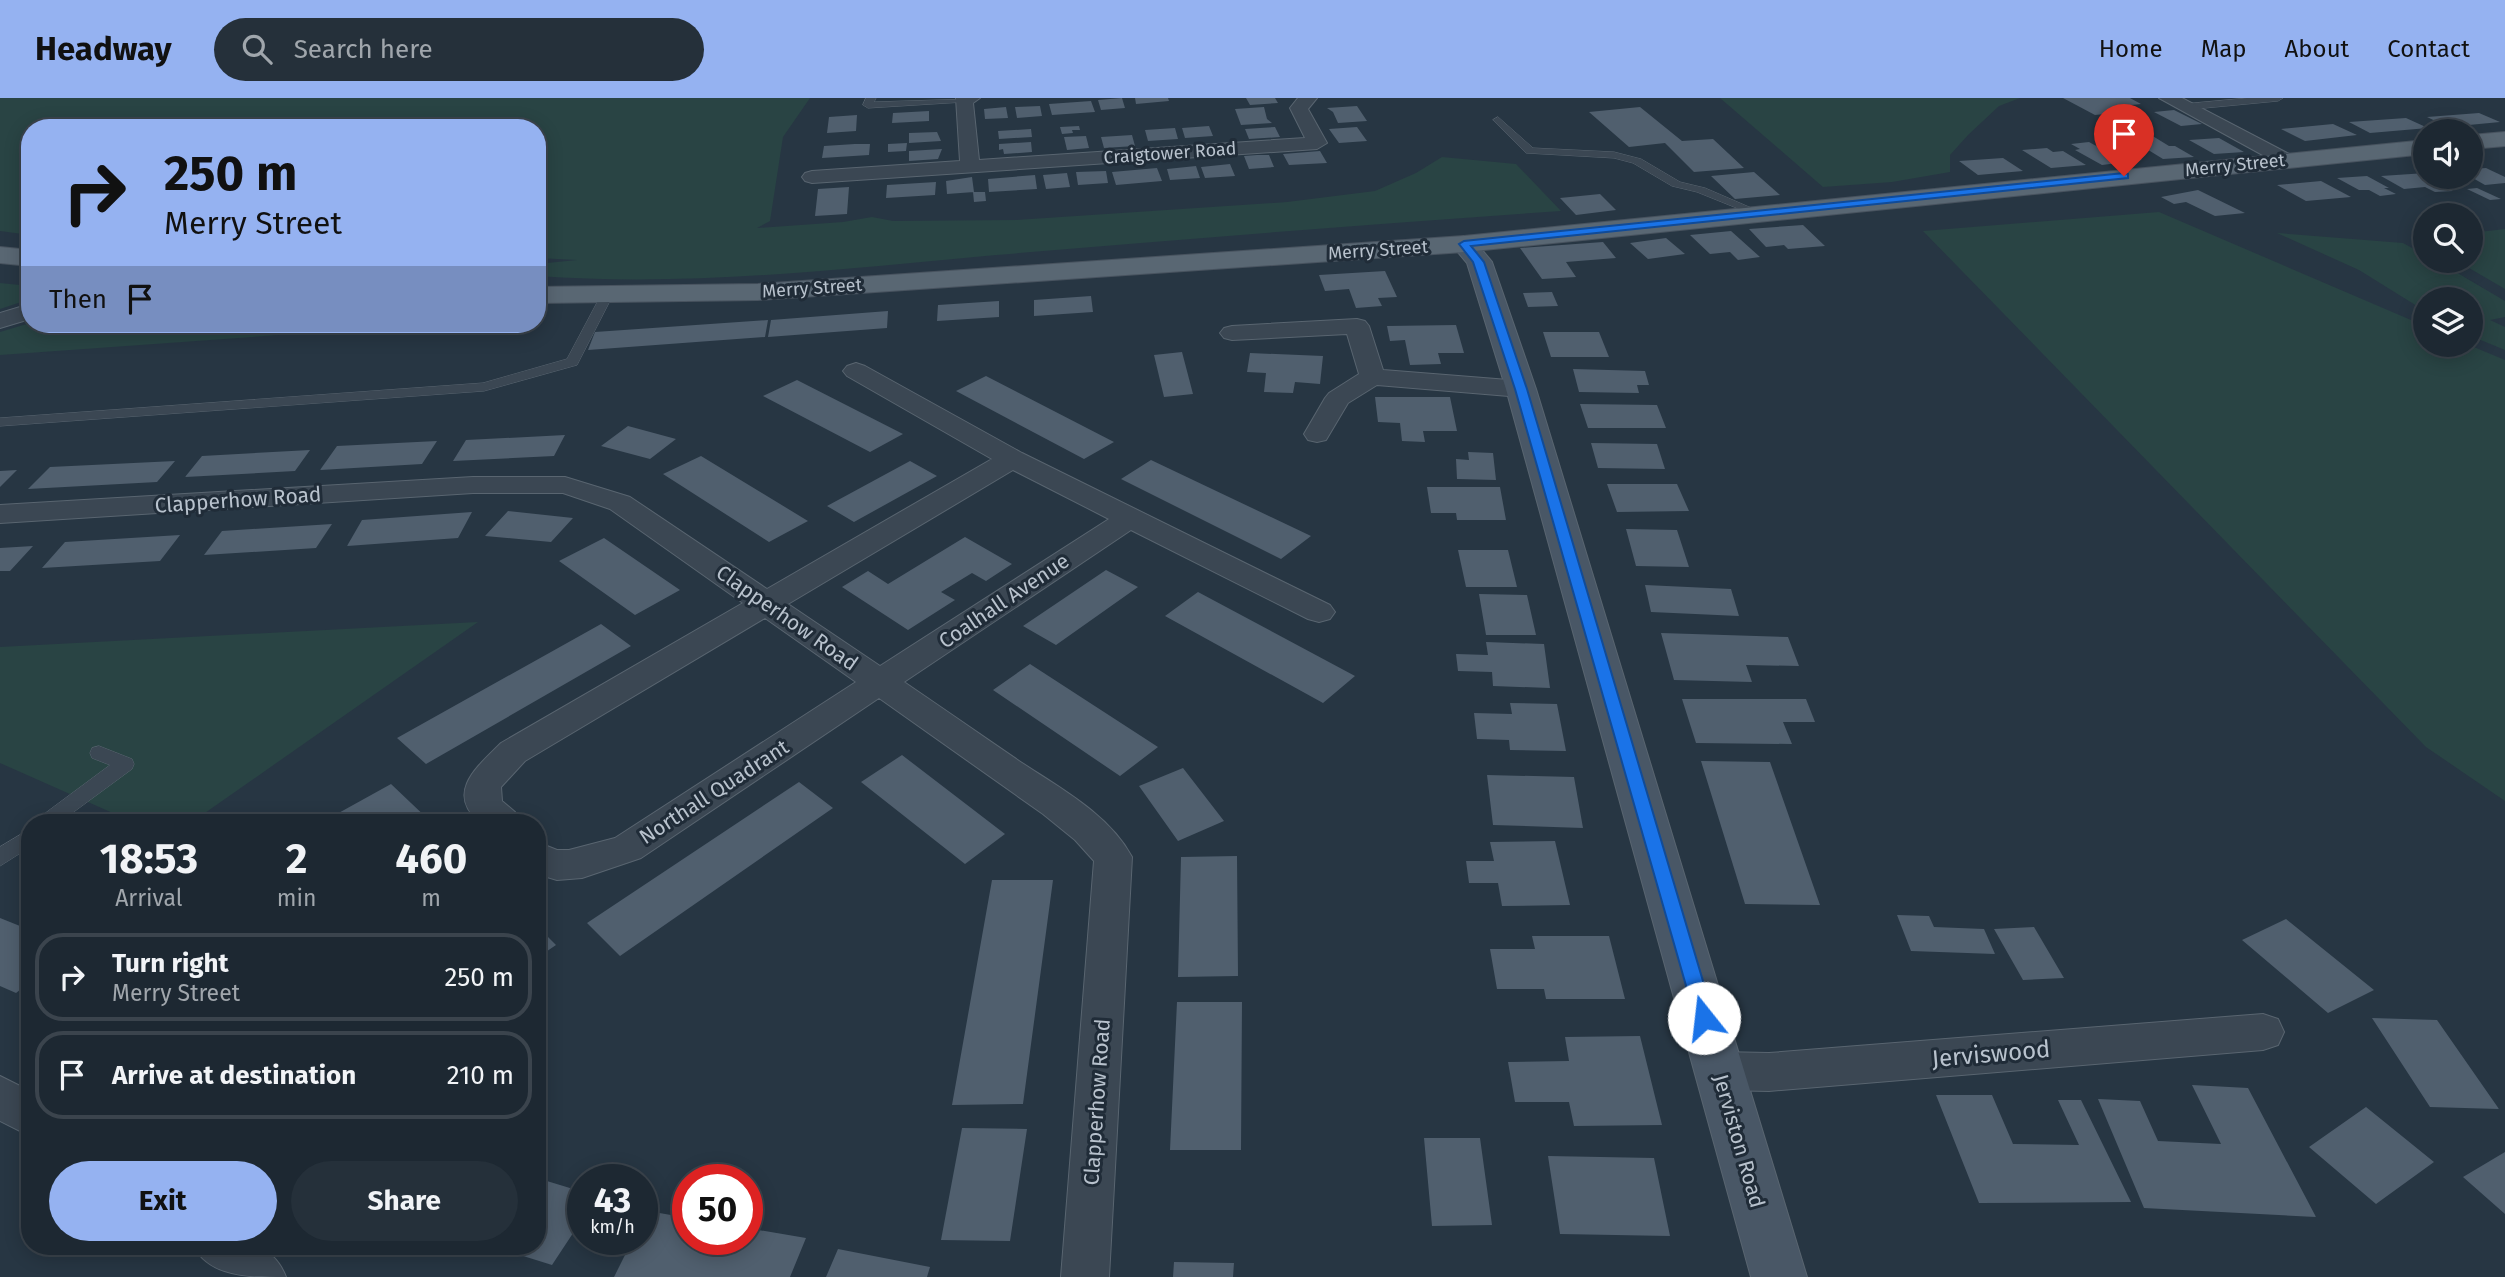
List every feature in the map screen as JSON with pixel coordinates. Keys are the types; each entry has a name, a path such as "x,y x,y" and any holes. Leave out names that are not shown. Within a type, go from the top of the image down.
{"main road":[{"path":"2483,141 2505,139"},
{"name":"Merry Street","path":"546,295 758,292 1464,244 2413,148"},
{"name":"Jerviston Road","path":"1464,244 1479,262 1521,389 1779,1277"},
{"path":"0,255 21,257"}],"street":[{"path":"970,166 964,99 971,98"},
{"name":"Craigtower Road","path":"812,177 1317,143 1298,108 1308,98"},
{"path":"2176,102 2286,160"},
{"path":"0,321 21,314"},
{"path":"1232,332 1357,326 1372,377"},
{"path":"856,371 1012,459 1319,612"},
{"path":"1317,434 1338,398 1372,377 1521,389"},
{"path":"493,814 484,806 483,783 513,752 1012,459"},
{"name":"Clapperhow Road","path":"0,514 473,485 565,485 620,503 1056,804 1088,830 1113,857 1085,1277"},
{"name":"Coalhall Avenue","path":"881,682 1128,519"},
{"name":"Northall Quadrant","path":"546,862 580,865 628,848 881,682"},
{"name":"Jerviswood","path":"1719,1071 1769,1072 2263,1032"},
{"path":"0,1096 21,1110"},
{"path":"230,1255 261,1277"}],"lane":[{"path":"871,98 868,104 964,99"},
{"path":"2176,102 2278,98"},
{"path":"1498,120 1530,151 1614,155 1637,161 1676,184 1701,190 1758,213"},
{"path":"0,422 484,387 572,362 607,295"},
{"path":"58,814 125,764 99,753"},
{"path":"0,858 21,843"}],"green space":[{"path":"0,98 810,98 783,137 770,221 757,228 843,222 872,217 893,221 1015,220 1287,202 1375,191 1416,173 1442,157 1516,164 1561,211 1208,237 767,275 652,279 546,276 546,263 577,260 546,258 546,119 21,119 21,234 0,231"},
{"path":"1720,98 2020,98 1999,106 1968,135 1950,155 1950,172 1892,182 1823,187"},
{"path":"2159,212 2413,321 2413,357 2483,357 2483,351 2505,360 2505,801 2426,747 1923,231"},
{"path":"2505,229 2505,289 2478,273 2483,273 2483,232"},
{"path":"2277,233 2403,243 2413,248 2413,273 2457,273 2481,287 2413,287 2413,304 2359,270"},
{"path":"0,283 21,285 21,302 0,309"},
{"path":"2483,288 2505,301 2505,317 2490,320 2505,327 2505,350 2483,341"},
{"path":"21,326 21,333 307,333 0,355 0,332"},
{"path":"478,622 203,814 115,814 0,763 0,647"}],"building":[{"path":"1122,98 1125,108 1101,110 1098,100"},
{"path":"1135,98 1168,98 1169,101 1136,104"},
{"path":"1246,98 1275,98 1278,103 1250,105"},
{"path":"2063,98 2130,98 2141,104 2123,106 2134,111 2095,115"},
{"path":"1091,101 1095,112 1052,115 1049,104"},
{"path":"1040,106 1042,116 1017,118 1015,107"},
{"path":"1357,106 1367,121 1338,123 1333,112 1327,108"},
{"path":"1006,107 1008,118 985,119 984,109"},
{"path":"1264,107 1267,119 1272,123 1241,125 1235,109"},
{"path":"1640,107 1682,141 1713,139 1744,168 1694,172 1665,143 1629,147 1589,112"},
{"path":"2174,110 2202,124 2181,126 2154,112"},
{"path":"929,111 929,121 892,123 893,113"},
{"path":"2479,113 2500,122 2483,124 2483,119 2427,117"},
{"path":"857,115 856,131 827,133 829,117"},
{"path":"2406,118 2413,121 2413,129 2370,133 2349,122"},
{"path":"2333,124 2357,135 2305,141 2281,129"},
{"path":"1079,126 1080,130 1062,134 1060,127"},
{"path":"1209,126 1213,136 1185,138 1182,128"},
{"path":"1275,127 1280,137 1249,139 1245,129"},
{"path":"1357,127 1367,141 1339,143 1329,129"},
{"path":"1175,128 1178,139 1148,141 1145,130"},
{"path":"1031,129 1032,137 999,139 998,131"},
{"path":"937,132 941,141 909,143 909,133"},
{"path":"1132,135 1135,146 1104,148 1101,137"},
{"path":"2151,135 2194,157 2163,159 2127,137"},
{"path":"1086,136 1089,148 1067,150 1064,137"},
{"path":"2219,138 2244,152 2214,154 2189,140"},
{"path":"1031,142 1032,152 1004,154 1003,149 999,150 999,144"},
{"path":"2089,142 2100,148 2116,146 2142,160 2102,165 2075,150 2080,149 2071,144"},
{"path":"907,143 906,151 888,152 888,144"},
{"path":"870,144 869,155 822,158 824,146"},
{"path":"2047,148 2053,152 2063,151 2086,165 2051,168 2022,150"},
{"path":"942,149 938,159 909,161 909,151"},
{"path":"1320,151 1327,163 1289,165 1283,154"},
{"path":"1269,155 1274,167 1249,169 1244,156"},
{"path":"2003,158 2023,171 1978,175 1959,161"},
{"path":"1230,164 1235,176 1205,178 1201,167"},
{"path":"1196,166 1200,178 1170,180 1167,169"},
{"path":"1157,168 1162,181 1116,185 1112,172"},
{"path":"2483,168 2505,177 2505,183 2483,184"},
{"path":"1106,171 1108,183 1078,185 1076,172"},
{"path":"1754,172 1780,195 1735,199 1711,176"},
{"path":"1067,173 1070,187 1046,189 1043,175"},
{"path":"2413,174 2413,188 2404,189 2381,176"},
{"path":"1035,175 1037,189 989,192 988,179"},
{"path":"2367,176 2396,194 2380,196 2369,190 2359,190 2337,178"},
{"path":"972,177 974,192 947,194 946,181"},
{"path":"2321,181 2351,197 2306,201 2277,185"},
{"path":"936,182 935,195 886,198 887,185"},
{"path":"849,187 847,214 815,216 818,189"},
{"path":"2429,189 2453,191 2435,192"},
{"path":"2467,189 2479,189 2501,199 2490,200"},
{"path":"2198,190 2245,213 2215,216 2186,202 2174,204 2161,197"},
{"path":"973,192 985,192 986,201 974,202"},
{"path":"1600,194 1616,210 1576,215 1560,198"},
{"path":"1803,225 1825,246 1788,249 1784,245 1766,247 1749,229"},
{"path":"1731,231 1760,257 1738,260 1730,252 1710,254 1690,235"},
{"path":"1666,238 1685,254 1648,259 1630,243"},
{"path":"1603,242 1616,258 1566,262 1576,277 1542,279 1520,248"},
{"path":"1385,271 1397,297 1378,298 1382,306 1356,308 1349,289 1325,291 1319,275"},
{"path":"1552,292 1558,306 1528,307 1523,293"},
{"path":"1091,296 1093,312 1034,316 1034,300"},
{"path":"999,301 999,317 937,321 938,305"},
{"path":"888,311 887,328 768,337 771,320"},
{"path":"768,320 765,337 588,350 595,332"},
{"path":"1456,325 1464,353 1438,353 1441,364 1410,365 1405,340 1390,341 1387,326"},
{"path":"1543,332 1599,332 1609,357 1551,357"},
{"path":"1182,352 1193,394 1164,397 1154,355"},
{"path":"1250,353 1323,356 1320,384 1295,382 1293,393 1264,392 1266,373 1247,372"},
{"path":"1573,369 1645,371 1649,385 1637,385 1639,393 1579,392"},
{"path":"986,376 1114,442 1084,459 956,391"},
{"path":"797,380 903,434 870,452 763,396"},
{"path":"1375,397 1450,397 1457,431 1423,431 1425,442 1402,441 1400,423 1378,422"},
{"path":"1580,404 1657,405 1666,428 1588,428"},
{"path":"628,426 676,439 650,459 601,446"},
{"path":"565,435 554,456 453,461 466,440"},
{"path":"437,441 422,464 320,470 337,446"},
{"path":"1591,443 1657,444 1665,469 1598,468"},
{"path":"310,450 295,471 185,477 202,456"},
{"path":"1468,452 1493,453 1496,480 1457,479 1456,459 1469,460"},
{"path":"701,456 808,521 769,542 663,474"},
{"path":"1151,460 1311,536 1281,559 1121,479"},
{"path":"175,461 157,482 28,489 50,467"},
{"path":"910,461 937,476 854,522 827,506"},
{"path":"17,470 0,487 0,471"},
{"path":"1607,484 1677,484 1689,511 1617,512"},
{"path":"1427,487 1500,487 1506,520 1457,520 1456,513 1431,513"},
{"path":"508,511 573,518 551,542 485,536"},
{"path":"472,512 458,538 347,546 362,520"},
{"path":"332,524 316,548 204,555 222,531"},
{"path":"1626,529 1677,530 1689,567 1636,566"},
{"path":"180,535 160,561 42,568 65,542"},
{"path":"965,537 1012,564 986,581 972,573 941,592 955,600 908,630 842,587 868,571 888,584"},
{"path":"604,538 680,590 635,615 559,561"},
{"path":"33,546 10,571 0,571 0,548"},
{"path":"1458,550 1508,550 1517,587 1466,587"},
{"path":"1106,570 1138,587 1056,645 1023,626"},
{"path":"1645,585 1731,589 1739,616 1651,612"},
{"path":"1198,592 1355,676 1323,703 1165,616"},
{"path":"1479,594 1527,595 1536,635 1486,635"},
{"path":"601,624 631,646 426,764 397,738"},
{"path":"1661,633 1788,637 1799,666 1746,665 1752,682 1674,680"},
{"path":"1486,642 1544,644 1550,688 1493,686 1492,672 1458,671 1456,654 1488,655"},
{"path":"1030,664 1158,747 1120,776 993,690"},
{"path":"1682,699 1806,699 1815,722 1783,722 1792,744 1696,743"},
{"path":"1510,703 1557,704 1566,751 1510,750 1509,740 1477,739 1474,713 1512,714"},
{"path":"902,755 1005,834 965,864 861,782"},
{"path":"1701,761 1770,762 1820,905 1745,904"},
{"path":"1183,768 1224,821 1178,841 1139,786"},
{"path":"1487,775 1574,777 1583,828 1493,825"},
{"path":"799,782 833,808 620,956 587,923"},
{"path":"391,784 423,814 337,814"},
{"path":"1555,841 1570,905 1502,906 1498,883 1469,883 1466,861 1494,861 1490,842"},
{"path":"1237,856 1238,976 1178,977 1181,857"},
{"path":"992,880 1053,880 1023,1104 952,1105"},
{"path":"1897,915 1929,916 1934,927 1984,929 1995,954 1911,951"},
{"path":"0,918 21,926 21,989 16,993 0,986"},
{"path":"2286,919 2374,990 2328,1013 2242,940"},
{"path":"2034,927 2064,978 2023,980 1994,929"},
{"path":"546,935 556,945 546,952"},
{"path":"1532,936 1609,936 1625,999 1546,999 1544,989 1497,989 1490,949 1535,949"},
{"path":"1177,1002 1242,1002 1241,1150 1170,1150"},
{"path":"2372,1018 2437,1020 2499,1109 2430,1107"},
{"path":"1640,1036 1662,1125 1574,1126 1569,1102 1515,1102 1508,1062 1569,1061 1565,1037"},
{"path":"2192,1085 2248,1088 2316,1217 2144,1208 2098,1099 2140,1101 2158,1141 2221,1144"},
{"path":"1936,1095 1992,1095 2013,1144 2079,1145 2058,1100 2081,1100 2131,1202 1979,1203"},
{"path":"2366,1107 2434,1162 2376,1204 2309,1147"},
{"path":"962,1128 1027,1129 1010,1241 941,1240"},
{"path":"1424,1138 1480,1138 1492,1225 1432,1226"},
{"path":"2505,1152 2505,1214 2463,1177"},
{"path":"1548,1156 1654,1158 1670,1236 1560,1234"},
{"path":"546,1181 567,1187 567,1242 552,1265 520,1255 546,1255"},
{"path":"658,1213 672,1215 672,1255 763,1255 763,1231 806,1238 790,1277 614,1277 625,1255 658,1255"},
{"path":"838,1249 930,1267 927,1277 826,1277"},
{"path":"1174,1262 1234,1263 1233,1277 1173,1277"}],"route":[{"path":"1704,1018 1521,389 1479,262 1464,244 2124,176"}]}
